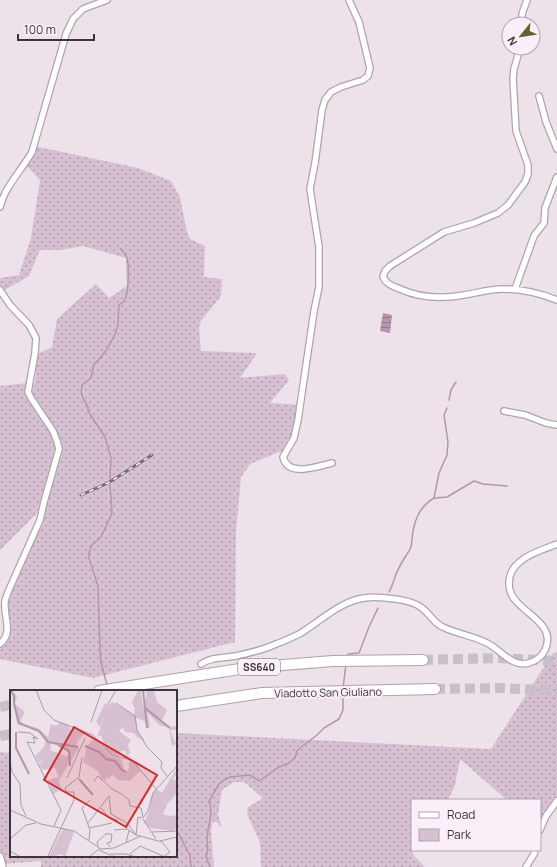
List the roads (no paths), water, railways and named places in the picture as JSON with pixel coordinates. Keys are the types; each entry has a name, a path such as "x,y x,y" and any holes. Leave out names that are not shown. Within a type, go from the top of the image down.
{"highway":[{"name":"SS640","path":"106,690 246,668 333,661 423,660"},
{"name":"Viadotto San Giuliano","path":"177,706 262,693 435,689"}],"street":[{"path":"0,207 2,199 13,180 32,152 66,34 73,19 83,9 107,0"},
{"path":"332,463 297,469 287,465 283,457 294,438 298,420 302,384 319,287 319,247 310,189 323,104 331,92 363,80 368,76 370,68 361,27 349,0"},
{"path":"522,16 527,0"},
{"path":"518,56 513,79 516,131 528,165 528,174 525,182 503,210 486,219 444,232 390,266 385,271 384,277 389,284 409,293 428,297 462,296 491,289 515,289 534,292 557,300"},
{"path":"539,96 546,122 557,149"},
{"path":"515,289 534,236 544,223 545,208 557,177"},
{"path":"0,290 10,305 29,325 36,338 35,353 28,392 53,431 58,441 59,450 40,520 4,602 7,633 4,640 0,644"},
{"path":"504,411 524,415 546,423 557,425"},
{"path":"201,664 210,659 257,651 273,646 301,632 340,606 355,600 373,597 389,598 420,606 439,625 487,643 513,661 520,664 531,663 543,654 547,643 547,636 539,621 514,599 510,590 510,577 513,568 524,558 557,544"},
{"path":"541,828 546,816 557,801"},
{"path":"526,867 535,851"},
{"path":"0,856 3,867"}],"waterway":[{"path":"110,479 111,458 105,437 88,411 88,407 83,399 81,389 82,385 91,378 94,364 102,356 112,340 117,329 119,305 126,298 128,262 126,255 120,248"},
{"path":"449,400 451,390 456,382"},
{"path":"389,592 398,569 411,547 413,531 418,516 422,508 434,498 439,473 447,455 448,442 444,415 447,408"},
{"path":"435,498 447,497 474,481 483,484 507,486"},
{"path":"107,685 101,662 98,586 89,558 89,552 92,545 101,537 112,513 110,485"},
{"path":"348,657 348,654 359,653 378,608"},
{"path":"343,688 346,664"},
{"path":"210,867 206,856 208,850 207,835 211,816 209,801 219,784 230,777 250,775 259,781 279,767 289,763 295,758 297,751 324,728 339,719 343,710 343,696"},
{"path":"177,831 190,855 191,867"}],"tunnel":[{"path":"423,660 499,658 557,661"},
{"path":"435,689 499,688 557,691"},
{"path":"0,707 10,705"},
{"path":"0,736 10,734"}],"railway":[{"path":"81,495 108,483 152,455"}]}
